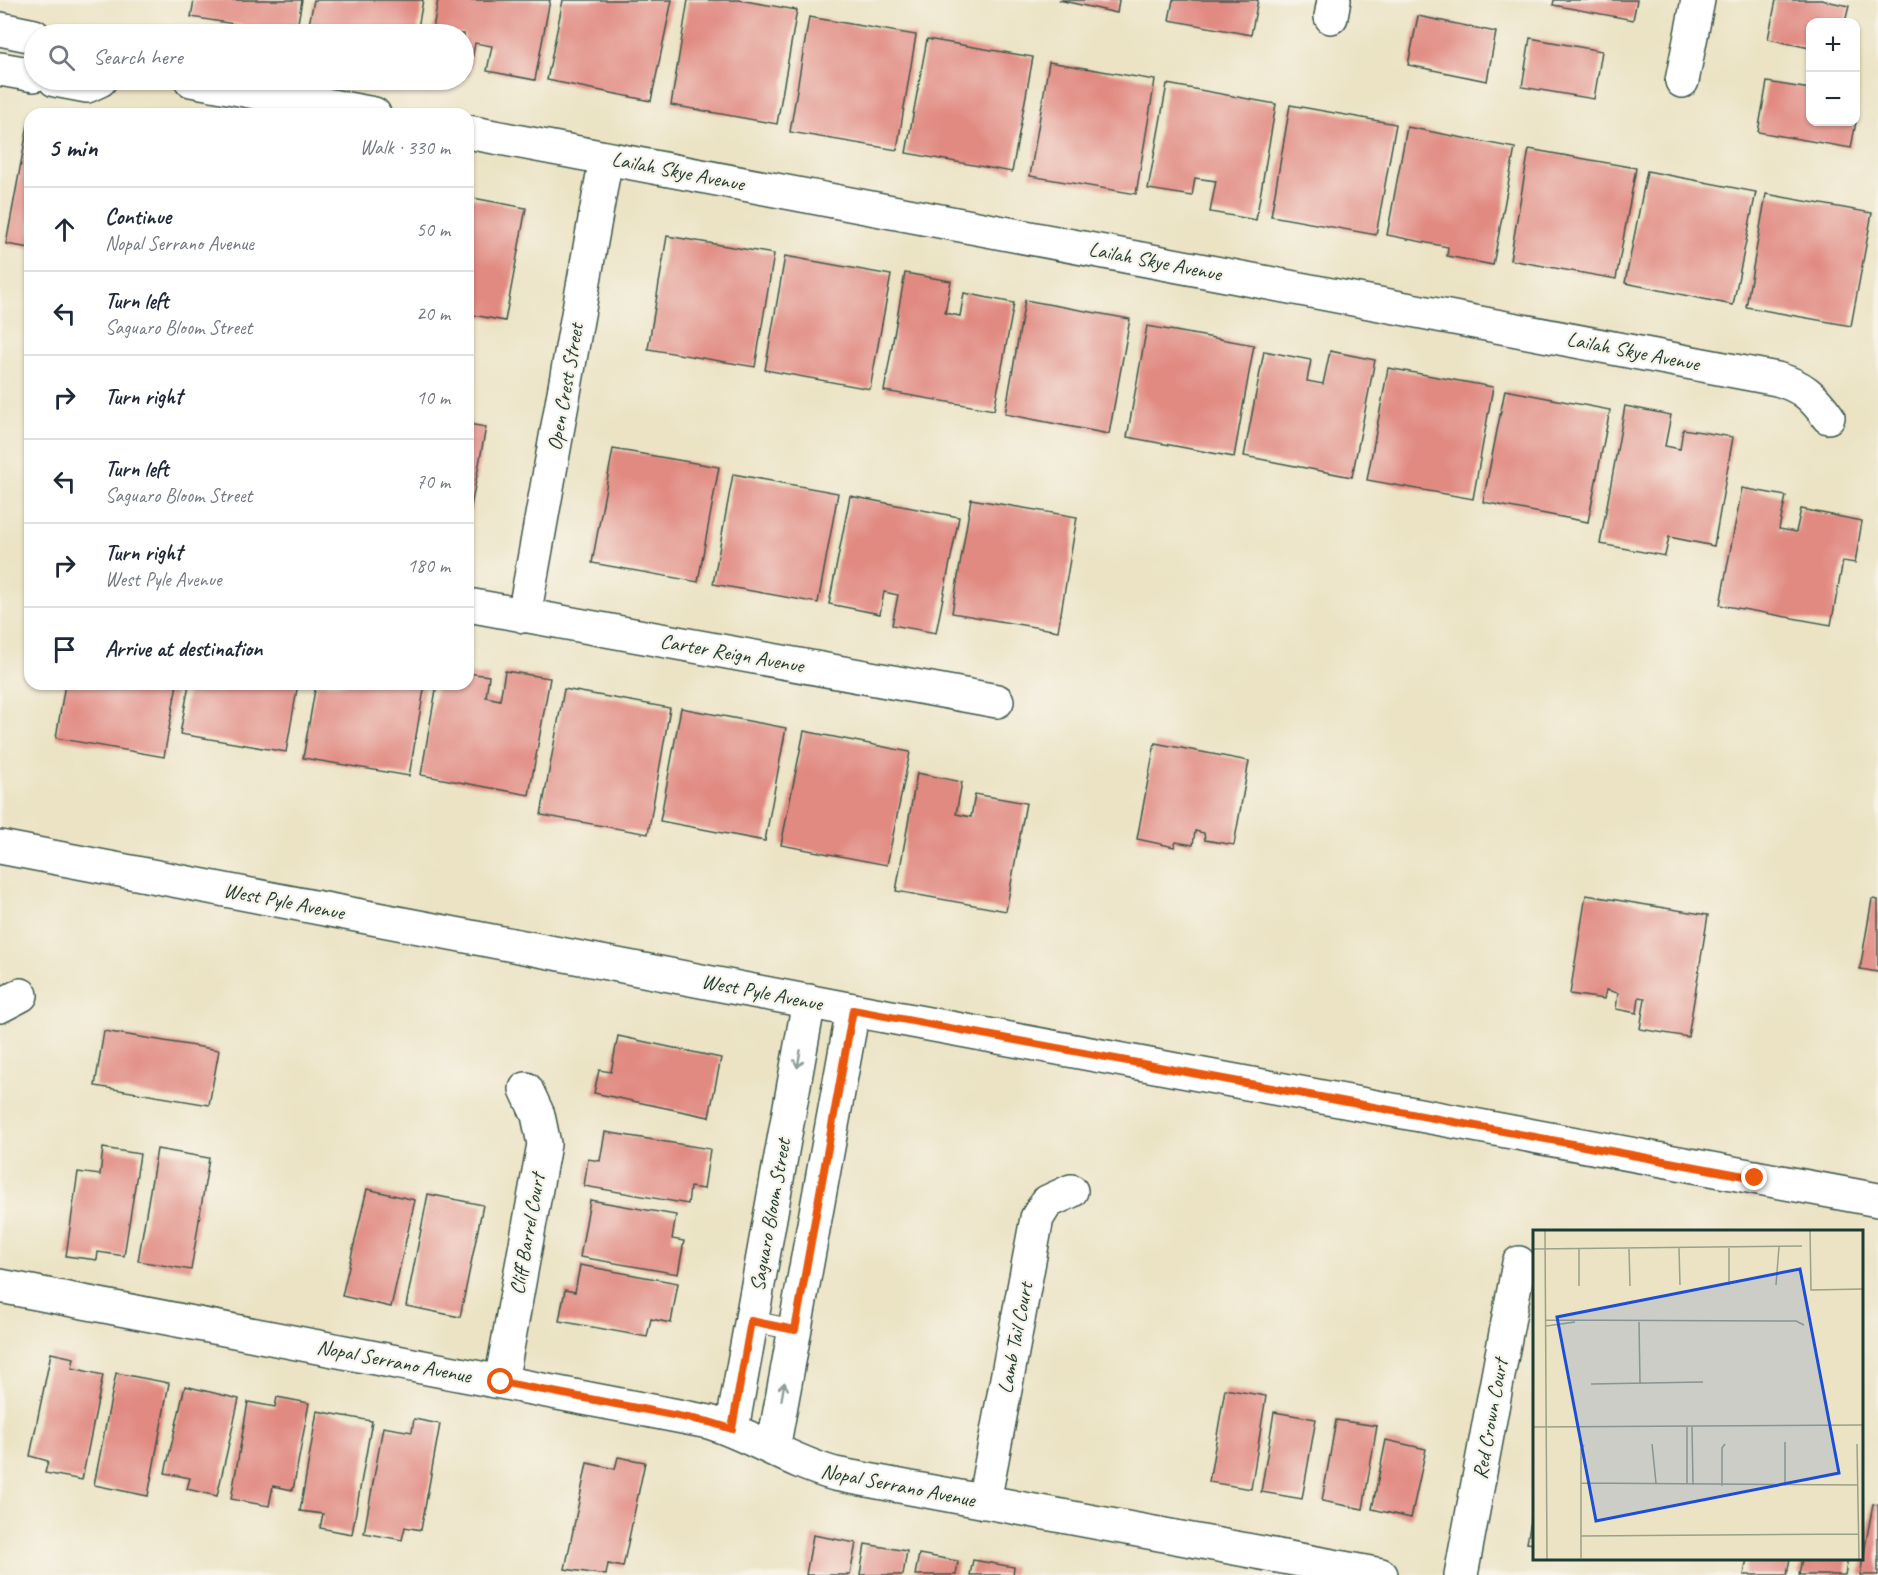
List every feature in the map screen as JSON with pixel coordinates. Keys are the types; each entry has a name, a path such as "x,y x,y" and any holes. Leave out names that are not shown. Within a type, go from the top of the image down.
{"street":[{"path":"1682,81 1698,0"},
{"path":"0,29 24,34"},
{"path":"0,69 24,73"},
{"path":"245,90 342,108"},
{"name":"Lailah Skye Avenue","path":"474,133 1777,379 1798,385 1813,396 1828,417"},
{"name":"Open Crest Street","path":"524,616 606,158"},
{"name":"Carter Reign Avenue","path":"474,606 997,701"},
{"name":"West Pyle Avenue","path":"0,847 853,1010 1878,1200"},
{"name":"Saguaro Bloom Street","path":"732,1429 809,1001"},
{"path":"773,1449 853,1010"},
{"name":"Cliff Barrel Court","path":"501,1382 544,1144 538,1115 526,1089"},
{"name":"Lamb Tail Court","path":"984,1502 1037,1218 1047,1202 1071,1191"},
{"name":"Red Crown Court","path":"1461,1575 1519,1263"},
{"name":"Nopal Serrano Avenue","path":"0,1286 709,1422 732,1429 807,1466 835,1474 1381,1575"}],"lane":[{"path":"751,1321 795,1330"}],"building":[{"path":"194,0 302,0 298,24 234,24 191,17"},
{"path":"314,0 423,0 419,24 309,24"},
{"path":"438,0 550,0 535,80 487,71 492,46 475,43 474,48 474,24 434,24"},
{"path":"563,0 672,0 651,101 547,80"},
{"path":"688,0 739,0 797,10 777,124 671,105"},
{"path":"1059,0 1119,0 1117,13"},
{"path":"1173,0 1258,0 1251,35 1169,20"},
{"path":"1554,0 1637,0 1633,20 1553,5"},
{"path":"1776,0 1821,0 1849,6 1846,18 1806,18 1806,47 1768,39"},
{"path":"1418,16 1496,32 1487,81 1408,65"},
{"path":"809,17 916,35 897,150 790,132"},
{"path":"1530,38 1602,51 1594,99 1522,87"},
{"path":"927,39 1033,57 1012,172 906,153"},
{"path":"1049,62 1155,80 1136,194 1030,176"},
{"path":"1767,82 1806,88 1806,126 1855,126 1851,148 1758,132"},
{"path":"1167,84 1276,104 1256,220 1210,212 1216,181 1195,178 1192,196 1148,189"},
{"path":"1290,105 1396,124 1376,235 1271,216"},
{"path":"1407,127 1515,148 1493,265 1447,256 1448,247 1387,235"},
{"path":"24,147 24,247 6,244"},
{"path":"1529,149 1636,168 1616,279 1510,260"},
{"path":"1647,171 1756,192 1733,305 1625,283"},
{"path":"1766,194 1872,213 1851,326 1746,307"},
{"path":"474,198 526,208 505,321 474,315"},
{"path":"667,236 774,254 755,367 648,349"},
{"path":"785,256 891,275 870,389 765,370"},
{"path":"905,273 951,281 945,313 960,316 964,293 1014,303 994,410 884,391"},
{"path":"1025,300 1130,319 1109,434 1005,414"},
{"path":"1147,326 1254,345 1234,457 1127,437"},
{"path":"1264,351 1311,360 1307,381 1323,384 1330,351 1375,360 1352,477 1244,456"},
{"path":"1388,368 1493,387 1473,499 1367,480"},
{"path":"1505,390 1610,410 1588,522 1483,502"},
{"path":"1625,406 1671,415 1665,446 1680,449 1683,429 1733,437 1714,546 1669,537 1665,556 1600,544"},
{"path":"474,425 486,427 474,491"},
{"path":"613,449 719,467 698,582 592,563"},
{"path":"733,474 838,493 818,603 713,584"},
{"path":"1742,488 1786,496 1779,529 1796,532 1801,509 1862,521 1855,563 1843,561 1831,625 1720,605"},
{"path":"850,496 959,517 936,633 892,625 898,595 884,592 880,614 829,604"},
{"path":"971,499 1077,517 1058,631 952,613"},
{"path":"505,671 550,678 529,795 421,775 436,690 474,690 474,674 489,676 486,697 500,700"},
{"path":"564,689 670,708 648,834 541,815"},
{"path":"64,690 176,690 164,757 56,738"},
{"path":"188,690 297,690 286,752 180,734"},
{"path":"315,690 424,690 409,776 303,758"},
{"path":"681,708 786,728 765,841 660,821"},
{"path":"804,731 910,752 887,865 781,845"},
{"path":"1155,743 1249,761 1234,845 1205,840 1204,833 1195,831 1193,845 1176,842 1174,847 1137,839"},
{"path":"917,773 962,782 956,814 971,817 975,794 1026,803 1006,911 896,891"},
{"path":"1586,895 1708,915 1688,1037 1640,1029 1645,998 1639,997 1637,1013 1616,1009 1618,993 1606,990 1604,999 1570,994"},
{"path":"1872,899 1878,900 1878,972 1860,969"},
{"path":"104,1031 219,1050 209,1105 95,1086"},
{"path":"618,1036 721,1058 709,1117 594,1093 599,1070 611,1072"},
{"path":"605,1132 710,1149 704,1189 690,1187 688,1204 584,1186 588,1159 600,1161"},
{"path":"103,1148 140,1154 124,1256 98,1252 97,1260 66,1256 78,1172 100,1175"},
{"path":"157,1149 209,1158 191,1270 138,1261"},
{"path":"367,1189 415,1200 391,1307 342,1296"},
{"path":"428,1194 483,1205 460,1317 406,1306"},
{"path":"590,1200 676,1215 672,1239 684,1241 678,1274 580,1257"},
{"path":"580,1265 678,1283 671,1323 651,1319 647,1337 559,1321 565,1290 575,1292"},
{"path":"51,1353 74,1358 72,1368 103,1375 82,1480 45,1473 48,1461 30,1456"},
{"path":"116,1373 169,1383 148,1496 94,1485"},
{"path":"185,1386 239,1399 217,1496 187,1489 190,1478 165,1473"},
{"path":"1225,1389 1266,1396 1251,1489 1209,1482"},
{"path":"277,1397 309,1403 293,1490 273,1486 269,1506 231,1499 248,1402 275,1407"},
{"path":"317,1411 372,1421 352,1534 320,1528 323,1514 300,1511"},
{"path":"1274,1412 1316,1419 1302,1499 1261,1492"},
{"path":"414,1419 440,1424 421,1530 405,1527 402,1540 364,1533 383,1427 412,1432"},
{"path":"1336,1420 1377,1426 1363,1509 1322,1501"},
{"path":"1386,1440 1426,1449 1411,1518 1372,1509"},
{"path":"618,1457 645,1462 623,1567 608,1564 606,1575 565,1569 587,1463 615,1469"},
{"path":"1873,1504 1878,1505 1878,1575 1860,1575"},
{"path":"1533,1510 1533,1544 1527,1543"},
{"path":"813,1535 856,1543 850,1575 806,1575"},
{"path":"865,1544 907,1551 903,1575 860,1575"},
{"path":"919,1554 958,1561 956,1575 915,1575"},
{"path":"973,1560 1014,1567 1013,1575 970,1575"},
{"path":"1747,1560 1790,1560 1787,1575 1744,1575"},
{"path":"1802,1560 1848,1560 1845,1575 1799,1575"}],"route":[{"path":"501,1382 709,1422 732,1429 751,1321 795,1330 853,1010 1755,1178"}]}
